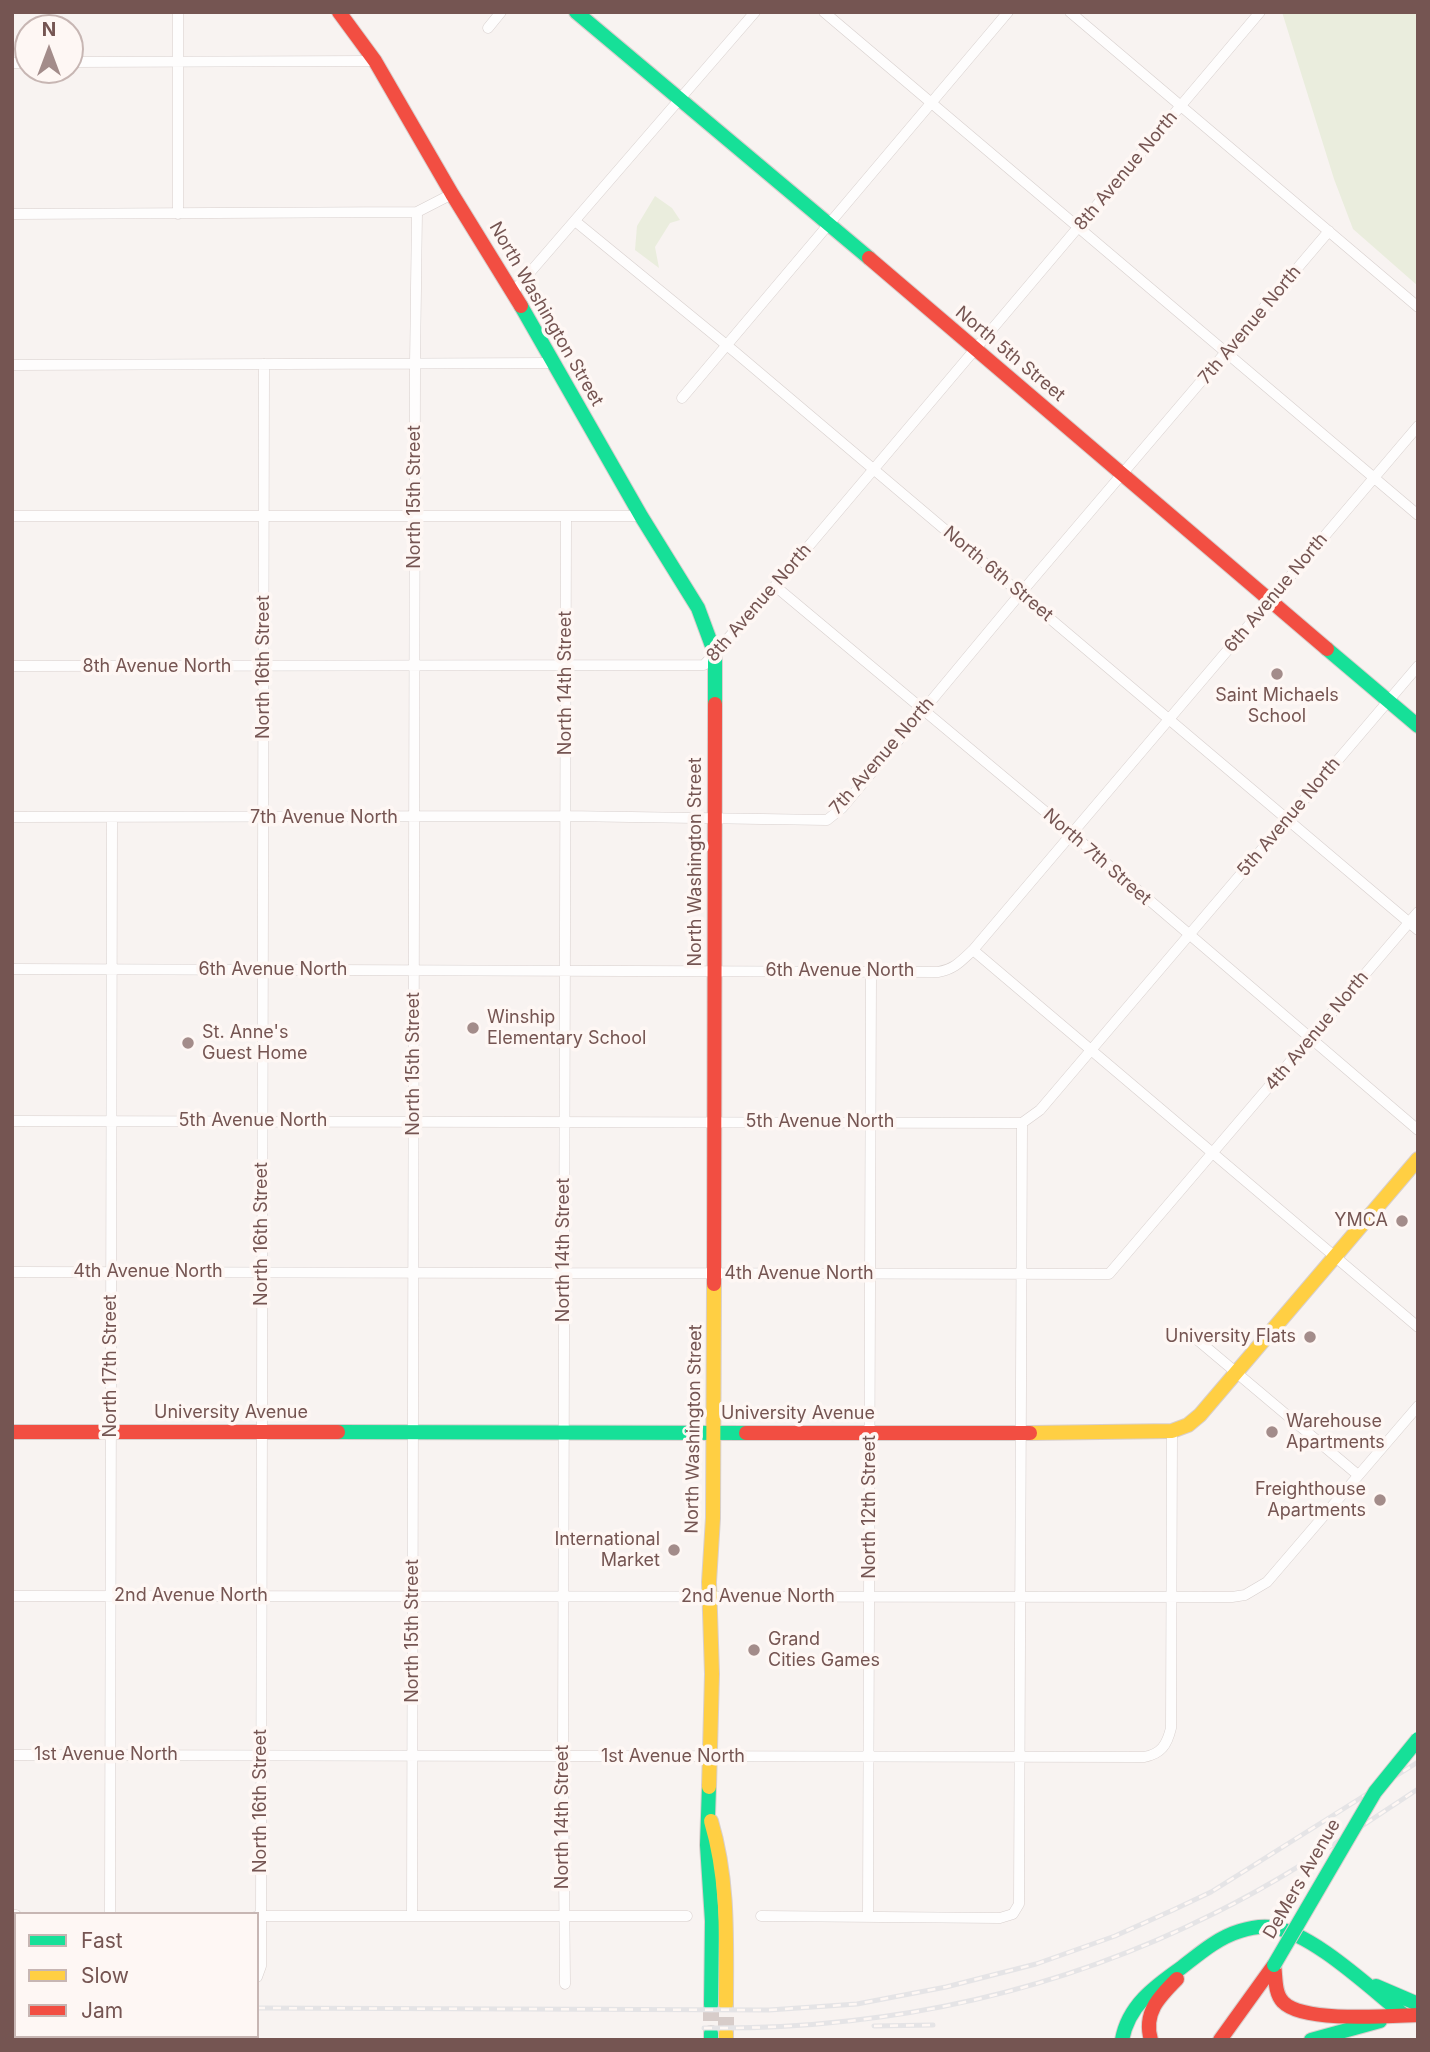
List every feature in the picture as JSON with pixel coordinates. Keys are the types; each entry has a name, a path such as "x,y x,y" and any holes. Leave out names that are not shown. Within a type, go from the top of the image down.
{"main road":[{"name":"North Washington Street","path":"340,12 376,61 452,194 513,292 641,516 698,608 715,654 714,1433 709,1596 712,1674 707,1845 712,1921 711,2005"},
{"name":"North 5th Street","path":"576,12 1418,726"},
{"path":"1172,1432 1188,1425 1200,1415 1418,1159"},
{"name":"University Avenue","path":"12,1432 1172,1432"},
{"name":"DeMers Avenue","path":"1221,2037 1274,1965 1376,1792 1418,1738"},
{"name":"North Washington Street","path":"709,1815 720,1844 726,1928 726,2004"},
{"path":"1122,2040 1134,2008 1152,1989 1202,1952 1234,1933 1252,1928 1274,1928 1310,1942 1411,2015"},
{"path":"1151,2040 1147,2032 1148,2016 1154,2001 1202,1952"},
{"path":"1274,1965 1280,1999 1290,2008 1309,2014 1411,2015"},
{"path":"1344,1969 1418,2004"},
{"path":"1311,2040 1339,2030 1411,2015"}],"street":[{"path":"178,12 178,214"},
{"path":"488,28 501,12"},
{"path":"513,292 755,12"},
{"path":"824,12 1418,515"},
{"path":"682,398 1008,12"},
{"path":"1070,12 1418,307"},
{"name":"8th Avenue North","path":"12,666 704,665 775,586 976,350 1260,12"},
{"path":"84,62 376,61"},
{"path":"12,214 418,212 452,194"},
{"name":"North 15th Street","path":"412,1916 415,364 418,212"},
{"name":"North 6th Street","path":"575,221 1418,930"},
{"name":"7th Avenue North","path":"12,817 565,816 827,820 842,808 1329,231"},
{"path":"12,365 553,363"},
{"name":"North 16th Street","path":"259,1972 264,364"},
{"name":"6th Avenue North","path":"12,969 949,970 973,950 1418,426"},
{"path":"12,516 641,516"},
{"name":"North 14th Street","path":"565,1984 563,1757 566,516"},
{"name":"North 7th Street","path":"775,586 1072,834 1418,1130"},
{"name":"5th Avenue North","path":"12,1121 1021,1123 1041,1110 1418,666"},
{"name":"North 17th Street","path":"110,1912 110,1121 113,969 111,818"},
{"name":"4th Avenue North","path":"12,1272 1109,1274 1418,912"},
{"path":"973,950 1418,1327"},
{"name":"North 12th Street","path":"868,1916 871,971"},
{"path":"761,1916 1000,1918 1013,1914 1019,1904 1021,1123"},
{"path":"1194,1337 1358,1475"},
{"name":"2nd Avenue North","path":"12,1596 1232,1597 1256,1590 1267,1583 1418,1406"},
{"path":"1171,1598 1172,1432"},
{"name":"1st Avenue North","path":"12,1755 1144,1758 1163,1749 1171,1728 1171,1598"},
{"path":"259,1916 687,1916"}],"green space":[{"path":"1282,12 1418,12 1418,286 1353,229 1334,179"},
{"path":"655,196 672,208 680,220 670,223 655,247 659,268 635,250 637,226"}],"tunnel":[{"path":"726,2004 726,2033"},
{"path":"711,2005 711,2033"}],"railway":[{"path":"259,2008 769,2010 857,2004 946,1987 1036,1964 1115,1936 1211,1892 1418,1762"},
{"path":"704,2028 771,2027 902,2014 966,2002 1091,1966 1153,1942 1266,1886 1418,1789"},
{"path":"874,2026 933,2025"}],"traffic: fast":[{"path":"576,12 869,258"},
{"path":"521,306 641,516 698,608 715,654 715,704"},
{"path":"1327,649 1418,726"},
{"path":"338,1432 746,1433"},
{"path":"1274,1965 1375,1792 1418,1739"},
{"path":"709,1787 707,1845 712,1921 711,2005"},
{"path":"1122,2040 1136,2007 1161,1982 1224,1938 1259,1927 1287,1931 1304,1939 1340,1963 1404,2015"},
{"path":"1376,1986 1418,2004"},
{"path":"1311,2040 1380,2021"},
{"path":"711,2033 711,2040"}],"traffic: slow":[{"path":"1030,1433 1172,1431 1188,1425 1200,1415 1418,1159"},
{"path":"709,1787 714,1284"},
{"path":"711,1821 724,1889 726,2004"},
{"path":"726,2033 726,2040"}],"traffic: jam":[{"path":"339,12 375,61 521,306"},
{"path":"869,258 1327,649"},
{"path":"714,1284 715,704"},
{"path":"12,1432 338,1432"},
{"path":"746,1433 1030,1433"},
{"path":"1274,1965 1278,1994 1283,2002 1293,2009 1347,2017 1418,2015"},
{"path":"1220,2040 1274,1965"},
{"path":"1151,2040 1149,2022 1154,2006 1177,1979"}],"place":[{"name":"Saint Michaels School","path":"1277,674"},
{"name":"Winship Elementary School","path":"473,1028"},
{"name":"St. Anne's Guest Home","path":"188,1043"},
{"name":"YMCA","path":"1402,1221"},
{"name":"University Flats","path":"1310,1337"},
{"name":"Warehouse Apartments","path":"1272,1432"},
{"name":"Freighthouse Apartments","path":"1380,1500"},
{"name":"International Market","path":"674,1550"},
{"name":"Grand Cities Games","path":"754,1650"}]}
